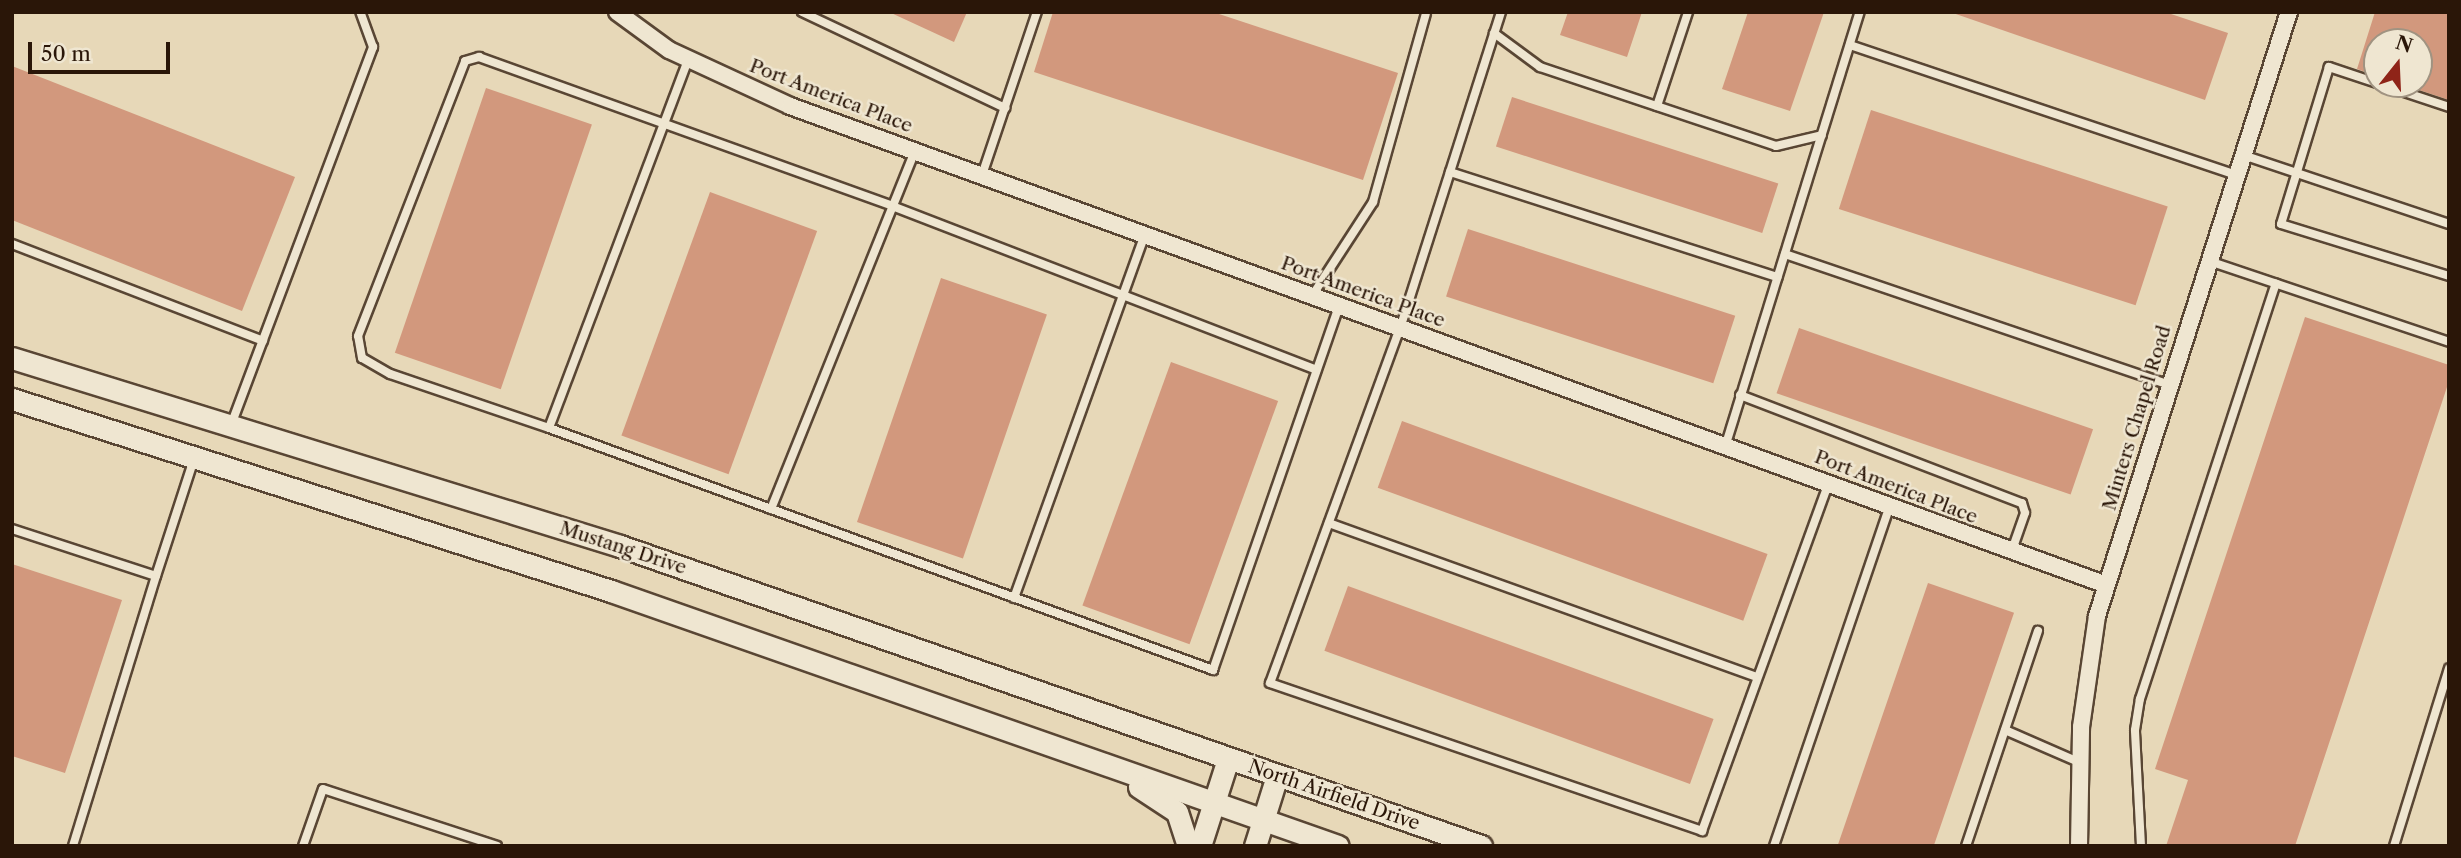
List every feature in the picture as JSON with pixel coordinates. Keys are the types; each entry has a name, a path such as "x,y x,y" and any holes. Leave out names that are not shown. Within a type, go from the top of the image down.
{"main road":[{"name":"Mustang Drive","path":"12,358 620,546 1228,759"},
{"path":"12,399 611,591 1338,846"},
{"path":"966,715 1158,795 1177,811 1188,846"},
{"path":"1200,846 1228,759"},
{"name":"North Airfield Drive","path":"1228,759 1480,846"},
{"path":"1255,846 1277,776"}],"street":[{"name":"Port America Place","path":"617,12 688,61 790,106 1890,506 2011,553 2107,585"},
{"name":"Minters Chapel Road","path":"2079,846 2085,683 2107,585 2289,12"}],"lane":[{"path":"231,425 373,47 360,12"},
{"path":"802,12 1004,108"},
{"path":"982,174 1037,12"},
{"path":"1501,12 1400,328 1270,683 1702,831 1828,484"},
{"path":"1657,106 1688,12"},
{"path":"1725,447 1860,12"},
{"path":"1312,296 1373,202 1425,13"},
{"path":"1494,33 1540,67 1776,146 1822,135"},
{"path":"1850,45 2237,175"},
{"path":"1316,370 892,206 480,57 465,61 358,336 362,358 390,374 550,428 1213,670 1339,306"},
{"path":"550,428 688,61"},
{"path":"2363,78 2329,67 2294,172 2281,224 2449,276"},
{"path":"2422,98 2449,107"},
{"path":"771,509 915,150"},
{"path":"2243,155 2449,224"},
{"path":"1450,172 1778,277"},
{"path":"1014,598 1145,234"},
{"path":"12,244 263,341"},
{"path":"1785,254 2169,385"},
{"path":"2209,261 2449,342"},
{"path":"2141,846 2135,730 2140,699 2276,284"},
{"path":"1741,396 2022,502 2025,513 2011,553"},
{"path":"74,846 194,457"},
{"path":"1774,846 1890,506"},
{"path":"1329,523 1757,677"},
{"path":"12,529 156,576"},
{"path":"1966,846 2038,631"},
{"path":"2394,846 2449,668"},
{"path":"2005,730 2081,763"},
{"path":"303,846 323,789 497,846"}],"building":[{"path":"889,12 967,12 954,42"},
{"path":"1053,12 1213,12 1398,73 1363,180 1034,72"},
{"path":"1568,12 1642,12 1627,57 1560,35"},
{"path":"1748,12 1824,12 1790,111 1722,89"},
{"path":"1950,12 2165,12 2228,33 2205,100"},
{"path":"2375,12 2449,12 2449,100 2433,95 2433,28 2370,28"},
{"path":"2363,50 2363,71 2357,69"},
{"path":"12,66 295,177 242,311 12,220"},
{"path":"486,88 592,124 501,389 395,353"},
{"path":"1512,97 1778,184 1762,233 1496,146"},
{"path":"1871,110 2168,206 2136,305 1839,209"},
{"path":"710,192 817,231 729,474 621,435"},
{"path":"1468,229 1735,316 1713,383 1446,297"},
{"path":"941,278 1047,314 963,558 857,522"},
{"path":"2305,317 2449,365 2449,381 2295,846 2166,846 2188,780 2155,769"},
{"path":"1799,328 2093,429 2071,494 1777,393"},
{"path":"1171,362 1278,401 1190,644 1082,605"},
{"path":"1402,421 1768,554 1743,621 1378,488"},
{"path":"12,564 122,600 65,773 12,756"},
{"path":"1928,583 2014,613 1934,846 1838,845"},
{"path":"1348,586 1714,719 1690,784 1324,651"}]}
